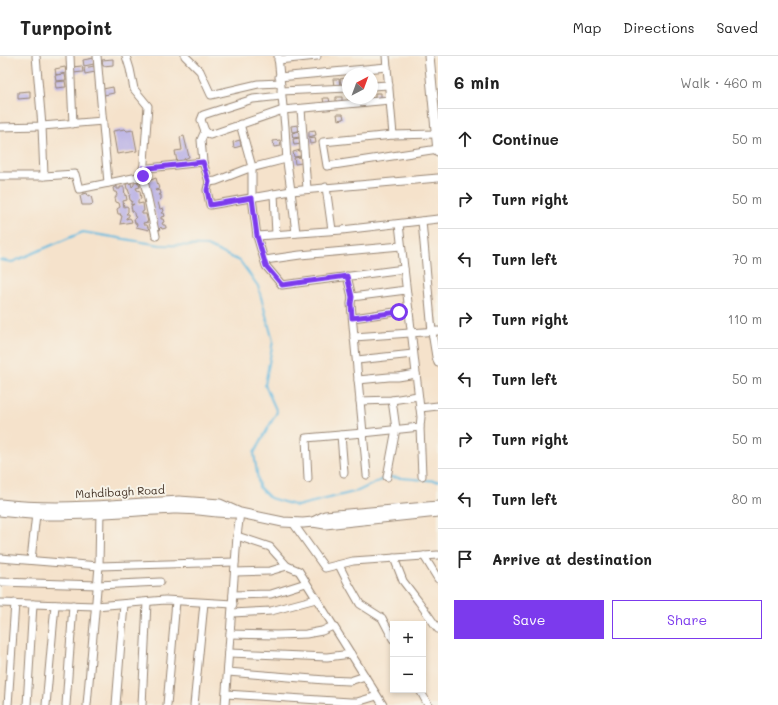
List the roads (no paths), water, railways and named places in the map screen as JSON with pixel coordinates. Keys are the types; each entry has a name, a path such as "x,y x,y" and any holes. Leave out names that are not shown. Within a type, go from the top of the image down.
{"street":[{"path":"36,56 42,126 44,176"},
{"path":"70,56 73,124"},
{"path":"98,56 108,183"},
{"path":"126,56 134,89 148,106 143,172 156,236"},
{"path":"296,233 286,159 285,127 278,58 317,56"},
{"path":"386,56 393,135"},
{"path":"429,56 438,150 327,166 323,142 393,135 436,134"},
{"path":"190,57 200,72 210,95 280,80 387,67"},
{"path":"378,86 389,85"},
{"path":"342,89 281,94 253,99 203,115 201,120 205,131 210,135 283,110 390,100"},
{"path":"301,109 307,190"},
{"path":"0,127 42,126 103,121"},
{"path":"240,124 252,167 252,198 257,236 266,266 282,285 404,269"},
{"path":"205,131 200,140 203,162 209,182 207,190 210,205 291,191 438,178"},
{"path":"209,182 216,182 252,167 286,159"},
{"path":"0,176 75,174 79,189 108,183 143,172 149,168 203,162"},
{"path":"326,187 332,230"},
{"path":"274,194 276,234"},
{"path":"257,236 399,224 438,219"},
{"path":"422,221 435,332 436,357 438,363"},
{"path":"399,224 421,417 422,476"},
{"path":"265,260 300,255 401,246"},
{"path":"347,276 352,297 352,318 367,475"},
{"path":"352,297 406,290"},
{"path":"352,318 408,310"},
{"path":"354,337 435,332"},
{"path":"357,360 413,354"},
{"path":"358,380 416,374"},
{"path":"360,401 392,400 418,396"},
{"path":"387,477 396,429 392,400"},
{"path":"420,408 438,406"},
{"path":"308,479 306,438 420,427"},
{"path":"341,435 344,473"},
{"name":"Mahdibagh Road","path":"0,511 36,514 179,501 220,504 240,512 276,521 293,523 313,522 325,524 438,512"},
{"name":"Mahdibagh Road","path":"0,504 100,509"},
{"name":"Mahdibagh Road","path":"313,522 325,516 438,506"},
{"path":"87,705 98,585 100,509"},
{"path":"225,705 240,512"},
{"path":"31,560 36,514"},
{"path":"293,523 326,568 353,561 438,555"},
{"path":"237,536 270,547 287,566 299,571 383,705"},
{"path":"424,556 438,578"},
{"path":"0,558 99,566 235,562"},
{"path":"394,558 403,581 438,629"},
{"path":"339,565 360,604 382,618 390,633"},
{"path":"235,572 270,571 287,566"},
{"path":"0,582 98,585 160,582"},
{"path":"233,595 271,594 306,583"},
{"path":"232,613 271,611 316,599"},
{"path":"0,603 96,606 165,600 233,604"},
{"path":"167,705 176,601"},
{"path":"142,705 147,602"},
{"path":"8,705 15,603"},
{"path":"194,705 204,603"},
{"path":"27,705 33,604"},
{"path":"116,705 124,604"},
{"path":"46,705 55,605"},
{"path":"66,705 74,605"},
{"path":"230,634 306,634 322,631 333,626"},
{"path":"229,653 327,656 351,654"},
{"path":"228,672 350,681 365,676"},
{"path":"422,693 428,705"},
{"path":"226,694 357,704 377,696"}],"waterway":[{"path":"0,260 12,262 83,232 160,245 207,246 240,261 258,286 273,341 265,385 277,412 254,453 259,487 270,498 297,506 358,491 385,478"},
{"path":"389,477 438,481"}]}
